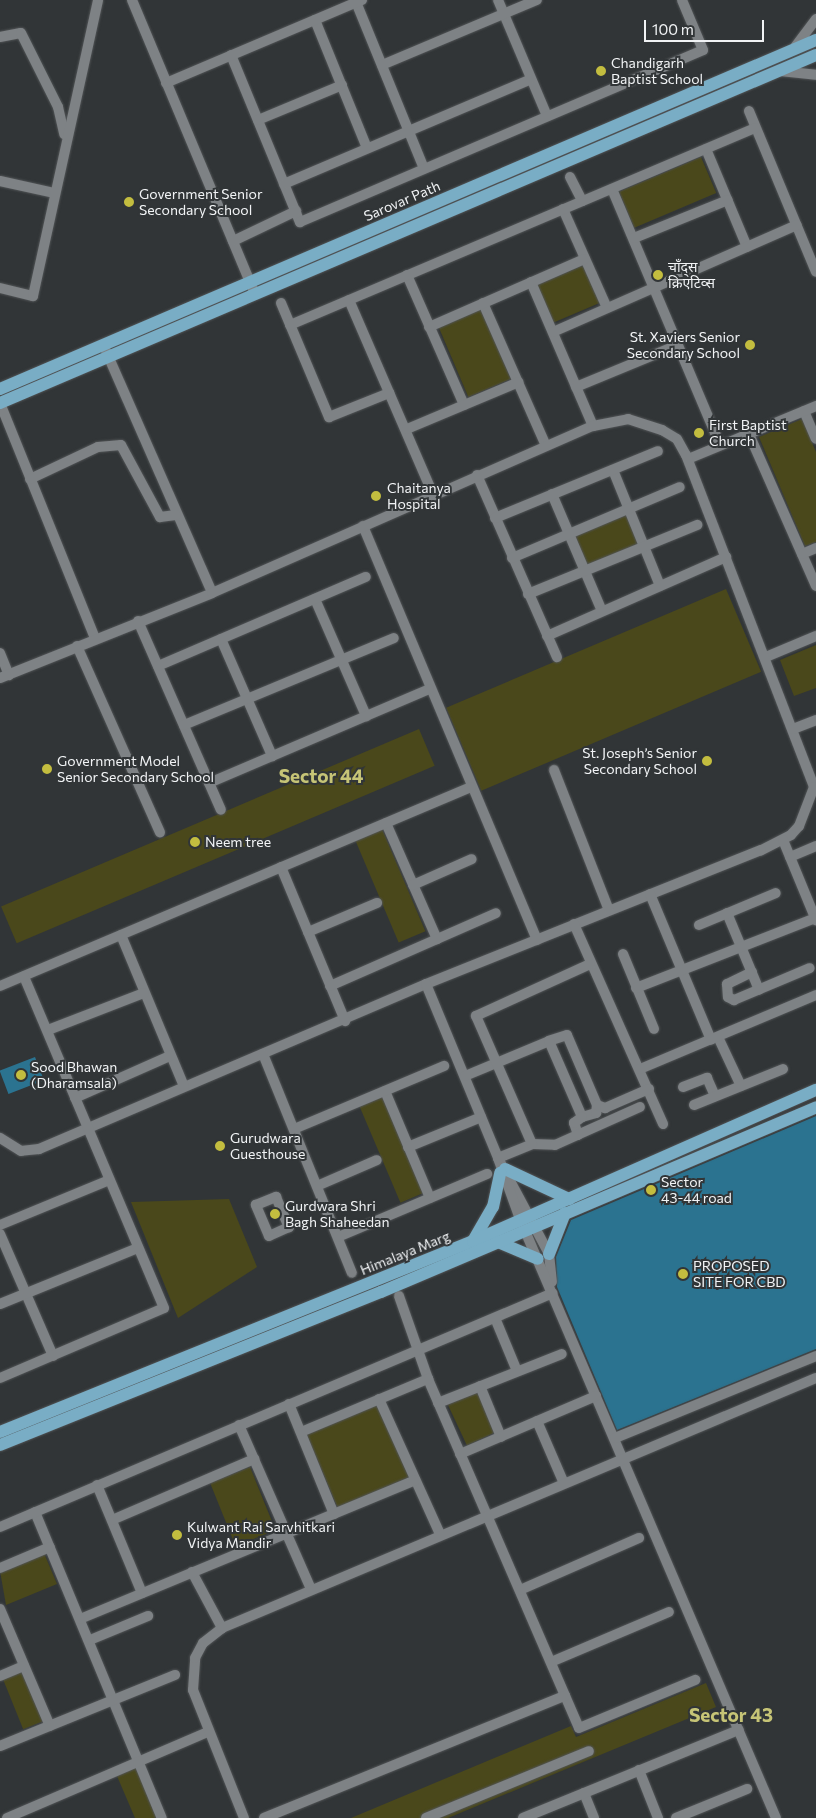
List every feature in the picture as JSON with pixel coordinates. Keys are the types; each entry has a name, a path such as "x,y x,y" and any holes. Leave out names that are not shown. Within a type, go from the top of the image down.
{"main road":[{"name":"Sarovar Path","path":"0,403 106,351 816,40"},
{"name":"Sarovar Path","path":"253,288 816,55"},
{"name":"Sarovar Path","path":"0,389 106,351"},
{"name":"Himalaya Marg","path":"0,1445 498,1242 569,1199 816,1090"},
{"name":"Himalaya Marg","path":"0,1432 473,1241 565,1213 816,1107"},
{"path":"473,1241 493,1207 501,1167 569,1199"},
{"path":"498,1242 543,1256 565,1213"}],"street":[{"path":"0,288 33,296 65,138 98,0"},
{"path":"132,0 253,288"},
{"path":"498,0 547,116"},
{"path":"382,65 537,0"},
{"path":"231,55 300,222 703,50 682,0"},
{"path":"166,83 359,1 382,65 424,169"},
{"path":"786,53 805,38 816,19"},
{"path":"316,20 367,148"},
{"path":"0,37 21,33 58,107 65,138"},
{"path":"779,71 816,76"},
{"path":"284,184 531,79"},
{"path":"258,120 342,85"},
{"path":"749,111 816,272"},
{"path":"290,325 755,128"},
{"path":"706,149 747,247"},
{"path":"570,177 582,201"},
{"path":"0,181 54,193"},
{"path":"612,188 720,446"},
{"path":"634,238 728,200"},
{"path":"563,209 607,308"},
{"path":"233,241 296,210"},
{"path":"553,332 797,226"},
{"path":"429,327 585,259"},
{"path":"407,276 464,405"},
{"path":"531,282 593,426"},
{"path":"349,300 389,393 407,429 433,494"},
{"path":"281,303 329,417 389,393"},
{"path":"483,304 546,446"},
{"path":"576,387 678,345"},
{"path":"106,351 176,516 212,593"},
{"path":"407,429 519,382"},
{"path":"0,403 94,638"},
{"path":"688,459 816,406"},
{"path":"804,411 816,439"},
{"path":"0,653 5,677 94,638 212,593 433,494 593,426 628,420 648,424 677,439 688,459 814,778 808,809 783,840 426,984 345,1021 184,1086 39,1149 21,1151 0,1138"},
{"path":"749,434 816,586"},
{"path":"30,478 98,447 121,445 160,517 176,516"},
{"path":"494,518 658,451"},
{"path":"613,470 660,586"},
{"path":"477,475 494,518 557,657"},
{"path":"512,558 680,487"},
{"path":"552,494 602,611"},
{"path":"528,594 697,525"},
{"path":"363,526 429,689 537,940"},
{"path":"802,554 816,548"},
{"path":"547,636 726,557"},
{"path":"158,666 366,577"},
{"path":"315,599 366,716"},
{"path":"138,621 221,810"},
{"path":"766,657 816,636"},
{"path":"184,725 394,638"},
{"path":"221,639 272,756"},
{"path":"77,646 160,832"},
{"path":"209,783 429,689"},
{"path":"794,729 816,720"},
{"path":"554,770 609,910"},
{"path":"0,986 471,787"},
{"path":"386,823 437,939"},
{"path":"636,988 816,919 783,840"},
{"path":"790,857 816,846"},
{"path":"413,885 472,859"},
{"path":"281,867 345,1021"},
{"path":"699,925 776,893"},
{"path":"650,894 715,1039 740,1086"},
{"path":"308,932 377,903"},
{"path":"330,986 496,913"},
{"path":"727,913 759,990"},
{"path":"574,924 590,964 640,1069 663,1124"},
{"path":"121,935 184,1086"},
{"path":"623,954 654,1029"},
{"path":"532,1144 476,1016 590,964"},
{"path":"752,972 726,984 725,992 734,1000 810,968"},
{"path":"0,1378 164,1308 24,976"},
{"path":"426,984 501,1167 543,1256 553,1293 596,1396 776,1818"},
{"path":"48,1030 144,994"},
{"path":"640,1069 816,995"},
{"path":"465,1076 497,1061 567,1035 597,1104 596,1113 582,1117 574,1124 578,1135"},
{"path":"549,1041 582,1117"},
{"path":"264,1054 352,1273"},
{"path":"75,1098 170,1056"},
{"path":"294,1129 444,1066"},
{"path":"694,1105 783,1069"},
{"path":"683,1087 707,1078 715,1096"},
{"path":"597,1104 605,1108 649,1089"},
{"path":"384,1091 430,1198"},
{"path":"501,1167 532,1144 546,1147 640,1108"},
{"path":"408,1148 481,1117"},
{"path":"317,1186 377,1160"},
{"path":"338,1237 487,1174"},
{"path":"0,1225 109,1180"},
{"path":"0,1234 53,1356"},
{"path":"0,1304 138,1248"},
{"path":"0,1527 553,1293"},
{"path":"399,1296 428,1379 579,1728 695,1680"},
{"path":"495,1318 517,1371"},
{"path":"438,1403 562,1354"},
{"path":"615,1438 816,1356"},
{"path":"244,1818 208,1732 193,1690 192,1672 203,1643 222,1628 563,1481 816,1378"},
{"path":"301,1432 428,1379"},
{"path":"480,1386 501,1436"},
{"path":"460,1454 596,1396"},
{"path":"379,1399 440,1534"},
{"path":"289,1404 334,1514"},
{"path":"537,1421 563,1481"},
{"path":"239,1425 311,1589"},
{"path":"112,1520 254,1459"},
{"path":"80,1618 415,1480"},
{"path":"98,1485 142,1593"},
{"path":"35,1512 115,1700 138,1762 162,1818"},
{"path":"520,1590 639,1538"},
{"path":"0,1568 50,1547"},
{"path":"192,1572 222,1628"},
{"path":"0,1609 50,1726"},
{"path":"551,1662 669,1612"},
{"path":"90,1640 148,1616"},
{"path":"0,1676 24,1666"},
{"path":"0,1746 175,1675"},
{"path":"264,1818 565,1696"},
{"path":"523,1818 739,1730"},
{"path":"7,1818 208,1732"},
{"path":"426,1818 589,1751"},
{"path":"639,1770 658,1818"},
{"path":"676,1818 748,1789"},
{"path":"584,1793 594,1818"}],"shaded area":[{"path":"701,157 716,193 634,228 619,192"},
{"path":"584,265 600,303 553,323 537,285"},
{"path":"481,309 511,379 468,397 439,327"},
{"path":"802,419 816,452 816,542 805,546 759,437"},
{"path":"627,515 639,544 586,565 574,536"},
{"path":"726,589 761,672 481,791 446,708"},
{"path":"816,645 816,688 794,696 780,660"},
{"path":"419,729 435,766 17,943 1,906"},
{"path":"382,829 425,931 399,943 355,840"},
{"path":"383,1095 424,1193 400,1203 359,1105"},
{"path":"229,1199 257,1267 178,1318 131,1202"},
{"path":"477,1389 497,1432 467,1446 447,1403"},
{"path":"379,1403 410,1477 338,1508 306,1434"},
{"path":"250,1467 275,1530 236,1546 210,1483"},
{"path":"44,1553 57,1584 6,1605 0,1571"},
{"path":"23,1670 44,1721 23,1729 3,1678"},
{"path":"706,1683 716,1707 448,1818 351,1818 571,1726 576,1737"},
{"path":"136,1768 157,1817 135,1818 117,1776"}],"building":[{"name":"Sood Bhawan (Dharamsala)","path":"35,1057 44,1080 8,1094 0,1070"},
{"name":"PROPOSED SITE FOR CBD","path":"816,1116 816,1349 617,1430 557,1287 556,1257 571,1220"}],"place":[{"name":"Chandigarh Baptist School","path":"601,71"},
{"name":"Government Senior Secondary School","path":"129,202"},
{"name":"चाँद्स क्रिएटिव्स","path":"658,275"},
{"name":"St. Xaviers Senior Secondary School","path":"750,345"},
{"name":"First Baptist Church","path":"699,433"},
{"name":"Chaitanya Hospital","path":"376,496"},
{"name":"St. Joseph’s Senior Secondary School","path":"707,761"},
{"name":"Government Model Senior Secondary School","path":"47,769"},
{"name":"Neem tree","path":"195,842"},
{"name":"Sood Bhawan (Dharamsala)","path":"21,1075"},
{"name":"Gurudwara Guesthouse","path":"220,1146"},
{"name":"Sector 43-44 road","path":"651,1190"},
{"name":"Gurdwara Shri Bagh Shaheedan","path":"275,1214"},
{"name":"PROPOSED SITE FOR CBD","path":"683,1274"},
{"name":"Kulwant Rai Sarvhitkari Vidya Mandir","path":"177,1535"}],"district":[{"name":"Sector 44","path":"321,776"},
{"name":"Sector 43","path":"731,1715"}]}
